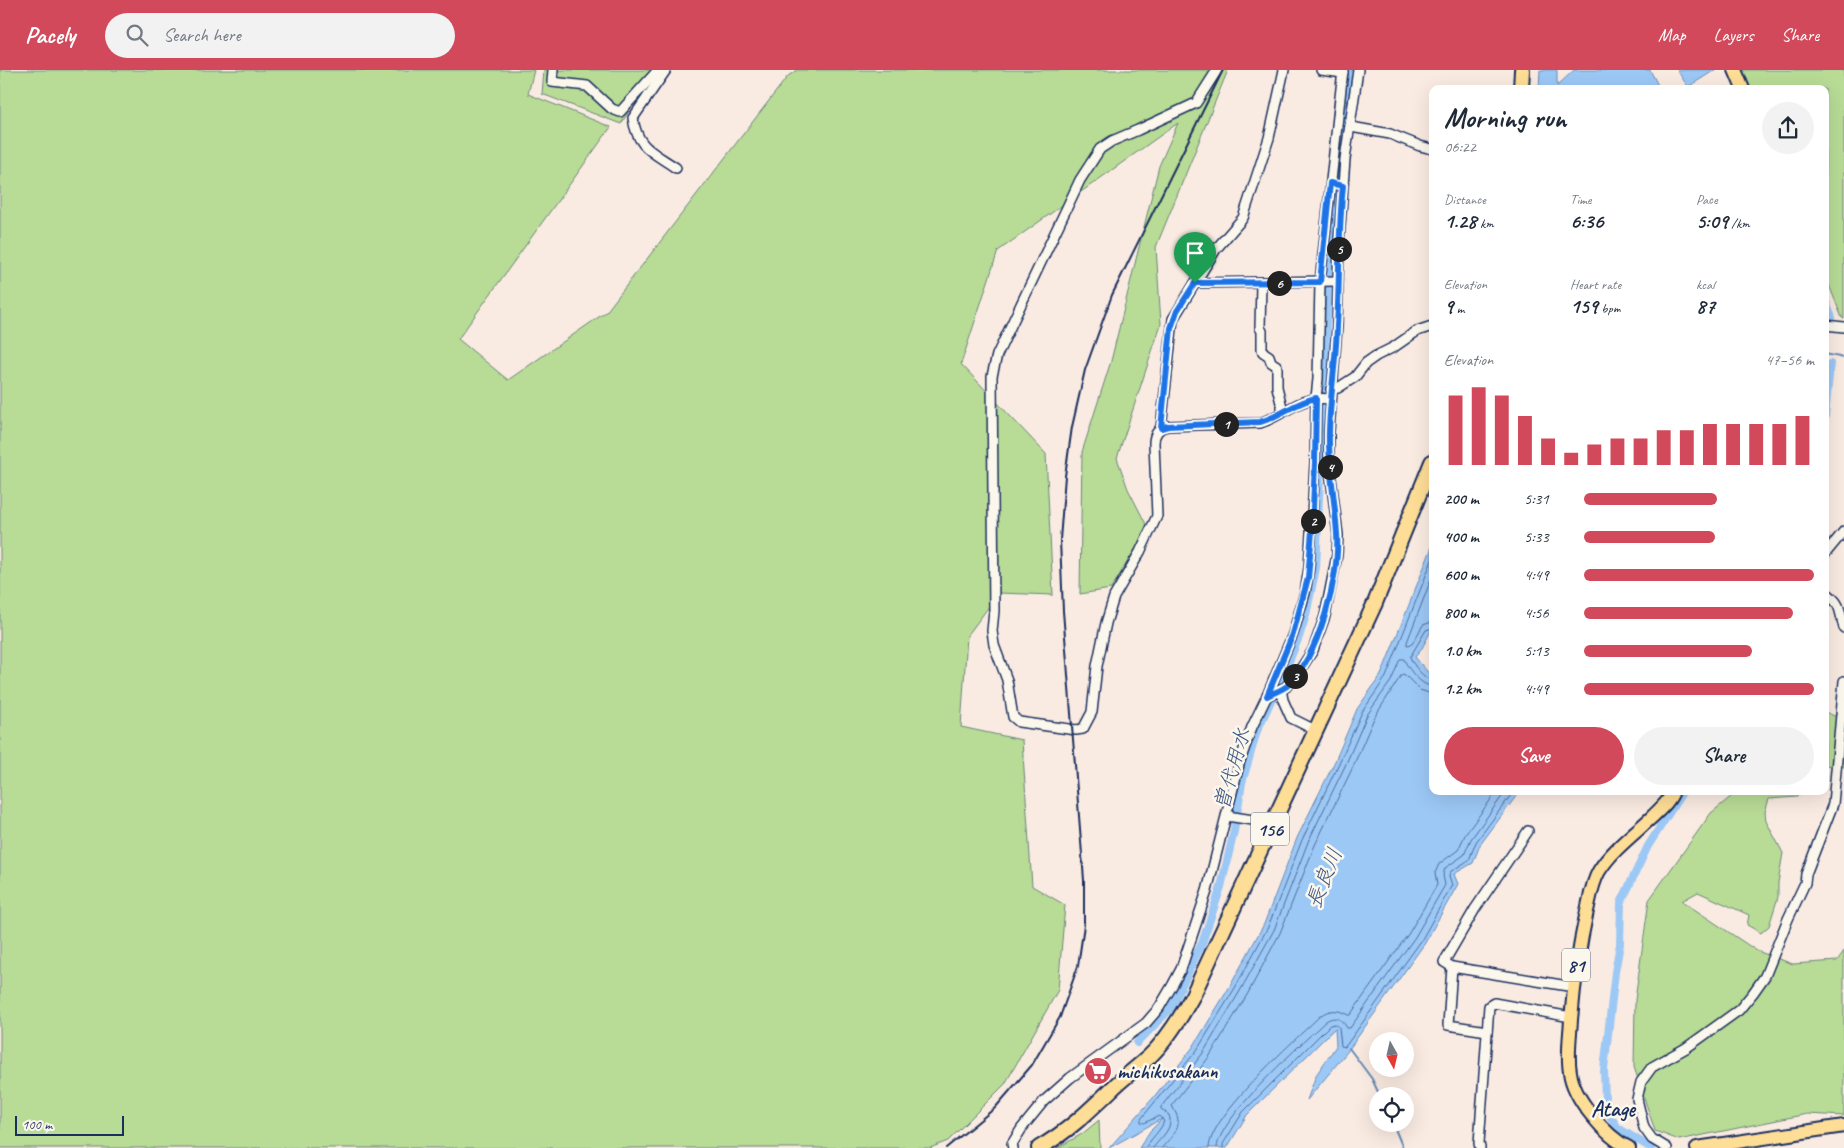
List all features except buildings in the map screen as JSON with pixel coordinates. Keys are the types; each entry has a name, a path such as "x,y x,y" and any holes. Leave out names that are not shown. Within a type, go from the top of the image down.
{"highway":[{"path":"1521,85 1522,70"},
{"name":"156","path":"1040,1148 1079,1121 1117,1084 1150,1057 1167,1037 1193,995 1375,603 1429,469"}],"main road":[{"path":"1735,70 1741,85"},
{"name":"81","path":"1629,1148 1607,1131 1589,1112 1575,1089 1570,1073 1571,1017 1578,952 1592,887 1597,874 1608,859 1672,795"},
{"path":"1697,1148 1844,1126"}],"street":[{"path":"553,70 552,82 587,86 612,109 620,112 658,70"},
{"path":"666,70 633,118 638,138 646,147 676,168"},
{"path":"1217,70 1196,103 1112,141 1100,149 1080,180 997,355 992,376 994,610 992,631 994,645 1009,686 1013,717 1019,722 1076,730 1083,729 1092,712 1097,666 1114,596 1140,552 1157,516 1154,443 1155,435 1161,428 1168,426 1260,422 1304,401 1323,398 1332,389 1338,388 1355,377 1366,363 1376,356 1394,347 1417,331 1429,327"},
{"path":"1161,428 1171,328 1177,311 1216,249 1243,218 1269,138 1284,70"},
{"path":"1321,70 1343,72 1350,128 1336,184 1339,241 1328,282 1337,328 1332,389"},
{"path":"1013,1148 1012,1144 1022,1128 1044,1101 1070,1078 1146,1024 1159,1008 1181,969 1232,817 1240,761 1252,727 1274,692 1293,634 1305,593 1322,463 1323,398 1318,380 1346,98 1358,70"},
{"path":"1350,128 1390,134 1429,148"},
{"path":"1195,283 1328,282"},
{"path":"1261,283 1260,328 1262,331 1262,349 1263,352 1270,356 1271,362 1277,366 1277,387 1283,411"},
{"path":"1829,325 1844,327"},
{"path":"1274,692 1286,687 1313,650 1330,596 1337,555 1338,535 1322,463 1323,398"},
{"path":"1829,549 1844,531"},
{"path":"1829,595 1838,604 1844,628"},
{"path":"1667,1148 1652,1139 1644,1128 1637,1099 1641,1082 1652,1067 1686,1048 1739,1010 1765,976 1805,883 1806,874 1833,804 1844,680"},
{"path":"1274,692 1283,700 1291,718 1315,730"},
{"path":"1232,817 1253,820 1271,826"},
{"path":"1528,831 1475,908 1444,962 1452,967 1574,986"},
{"path":"1452,967 1448,1025 1486,1031"},
{"path":"1480,1148 1489,1006 1494,1003 1571,1017"}],"green space":[{"path":"0,70 534,70 528,94 611,127 458,339 508,380 606,312 788,76 797,70 1228,70 1156,247 1161,324 1117,458 1128,489 1148,528 1111,589 1080,594 1082,452 1111,361 1159,166 1178,123 998,251 961,364 1046,454 1053,595 999,593 967,636 961,727 1022,740 1032,886 1065,905 1058,990 1005,1084 948,1141 930,1148 0,1148"},
{"path":"544,70 654,70 621,124 542,94"},
{"path":"1742,70 1844,70 1844,319 1829,285 1829,85 1748,85"},
{"path":"1829,714 1844,720 1844,767 1829,765"},
{"path":"1733,795 1799,795 1797,797 1769,799 1765,812 1766,821 1783,853 1778,883 1778,897 1769,926 1761,933 1747,925 1749,915 1698,892 1682,901 1757,951 1793,964 1837,961 1844,951 1844,1116 1807,1114 1679,1140 1655,1131 1634,1067 1635,1000 1649,900 1711,813"},
{"path":"1099,1120 1100,1148 1057,1148 1082,1134"}],"water":[{"path":"1540,70 1557,70 1557,85 1539,85"},
{"path":"1574,70 1650,70 1658,85 1558,85"},
{"path":"1677,70 1715,70 1691,85 1687,85"},
{"name":"長良川","path":"1429,555 1429,635 1415,657 1429,673 1429,795 1517,795 1480,845 1473,863 1454,874 1458,884 1425,943 1347,1052 1307,1100 1316,1075 1336,1046 1335,1028 1247,1115 1227,1148 1139,1148 1150,1131 1163,1118 1109,1148 1153,1098 1193,1047 1230,986 1264,924 1297,838 1335,761 1357,709 1381,675"}],"waterway":[{"name":"曽代用水","path":"1137,1043 1171,1008 1202,943 1221,887 1234,831 1242,783 1257,731 1288,664 1306,615 1316,568 1329,256 1348,70"},
{"path":"1829,310 1832,318"},
{"path":"1829,355 1844,358"},
{"path":"1829,375 1830,364"},
{"path":"1651,1148 1618,1128 1610,1116 1605,1101 1604,1070 1620,944 1621,903 1648,846 1680,795"},
{"path":"1349,1048 1376,1087"},
{"path":"1396,1132 1403,1148"}],"railway":[{"path":"946,1148 995,1108 1032,1065 1060,1017 1078,966 1084,925 1084,880 1063,611 1060,540 1065,476 1072,427 1085,370 1112,295 1223,70"}],"place":[{"name":"michikusakann","path":"1098,1071"}],"district":[{"name":"Atage","path":"1613,1108"}],"route":[{"path":"1330,183 1343,186 1339,241 1337,328 1329,431 1329,462 1338,535 1337,555 1325,616 1313,650 1286,687 1267,696 1293,634 1308,578 1312,531 1316,398 1294,405 1268,420 1260,422 1168,426 1161,428 1173,319 1195,283 1320,282 1330,183"}]}
